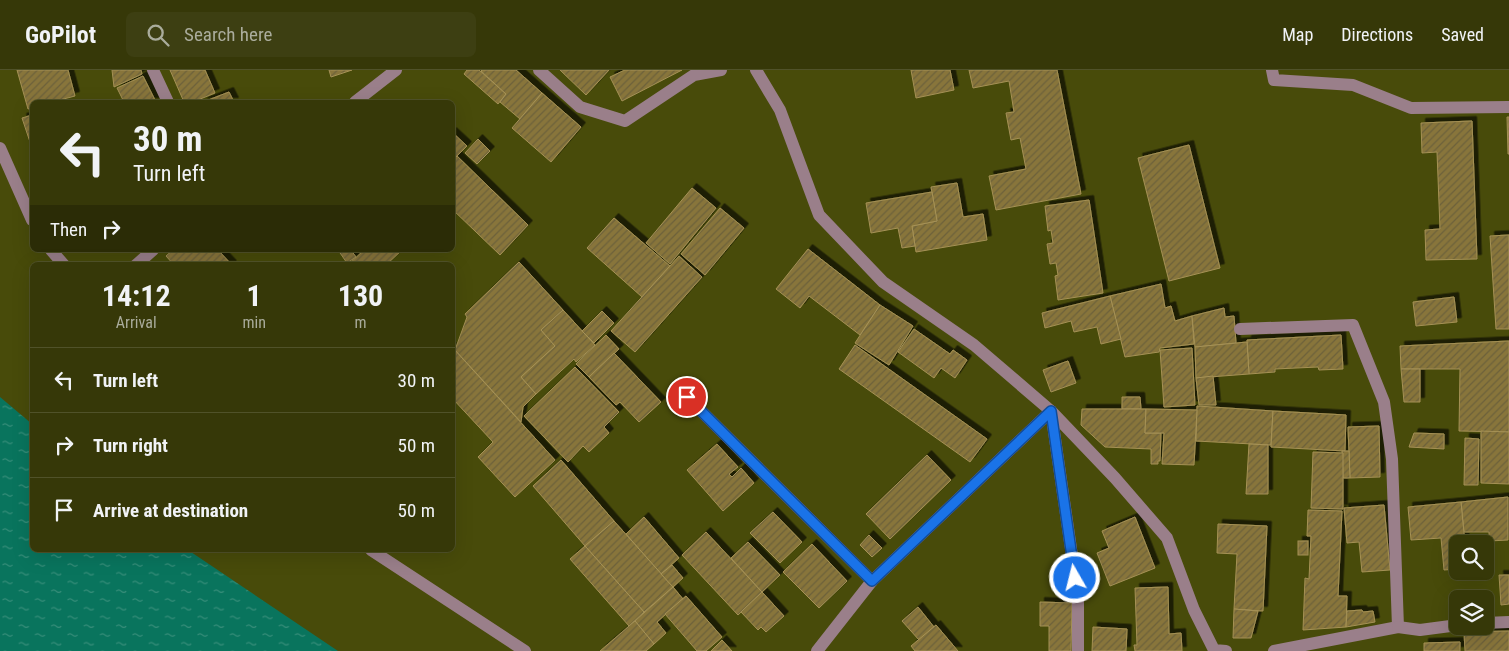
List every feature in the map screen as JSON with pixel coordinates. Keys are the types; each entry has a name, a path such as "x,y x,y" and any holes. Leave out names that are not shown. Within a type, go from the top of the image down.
{"street":[{"path":"153,70 167,100"},
{"path":"357,100 396,70"},
{"path":"539,70 580,106 625,121 694,75 721,70"},
{"path":"756,70 780,110 819,215 883,282 974,345 1051,411 1115,478 1167,538 1194,610 1214,650 1226,651"},
{"path":"1272,70 1274,80 1353,85 1411,108 1509,107"},
{"path":"0,148 30,216"},
{"path":"53,252 61,262"},
{"path":"139,262 151,252"},
{"path":"1240,329 1353,325 1384,402 1392,459 1398,627"},
{"path":"687,397 872,581"},
{"path":"817,651 872,581 1051,411"},
{"path":"1051,411 1078,597 1078,651"},
{"path":"374,552 525,651"},
{"path":"1494,623 1509,622"},
{"path":"1274,651 1398,627 1420,630 1449,626"}],"water":[{"path":"0,397 30,422 30,552 191,552 338,651 0,651"}],"building":[{"path":"17,70 68,70 75,96 60,100 30,100 30,108 28,109"},
{"path":"112,70 141,70 142,74 114,87"},
{"path":"170,70 205,70 215,93 198,100 183,100"},
{"path":"329,70 352,70 331,77"},
{"path":"467,70 479,70 506,94 498,104 464,74"},
{"path":"482,70 516,70 542,93 520,119 500,102 506,94"},
{"path":"560,70 609,70 586,95"},
{"path":"625,70 682,70 622,101 610,77"},
{"path":"911,70 950,70 954,90 916,98"},
{"path":"969,70 1057,70 1081,194 996,210 989,176 1026,169 1020,138 1011,140 1006,113 1014,112 1009,81 973,88"},
{"path":"143,76 155,100 123,100 117,88"},
{"path":"229,92 233,100 208,100"},
{"path":"542,93 581,127 551,162 512,128"},
{"path":"30,116 30,142 22,118"},
{"path":"1507,117 1509,117 1509,154 1508,154"},
{"path":"1472,121 1477,259 1426,260 1425,230 1440,229 1437,152 1422,153 1421,123"},
{"path":"455,135 467,146 455,158"},
{"path":"478,139 490,151 477,164 465,153"},
{"path":"1189,145 1220,268 1169,281 1138,158"},
{"path":"457,156 528,225 500,255 455,212 455,158"},
{"path":"957,183 963,217 983,214 987,240 916,252 912,226 937,221 931,187"},
{"path":"692,188 716,208 670,264 646,243"},
{"path":"932,192 937,221 912,226 915,246 902,248 898,228 871,233 866,203"},
{"path":"1089,200 1103,293 1058,300 1055,276 1058,275 1056,263 1050,264 1047,244 1053,243 1051,230 1048,231 1045,206"},
{"path":"720,208 744,228 705,275 681,254"},
{"path":"614,218 670,266 642,297 587,248"},
{"path":"1509,235 1509,329 1496,329 1490,236"},
{"path":"808,249 880,305 860,335 809,296 800,308 776,289"},
{"path":"171,252 220,252 229,262 171,262 166,256"},
{"path":"339,252 352,252 356,257 346,262"},
{"path":"362,252 400,252 389,262 351,262"},
{"path":"679,256 702,277 635,352 611,331"},
{"path":"519,262 563,310 541,330 555,346 521,377 536,394 523,407 521,422 455,350 467,317 465,314"},
{"path":"1161,284 1165,308 1171,306 1175,321 1192,316 1194,344 1160,348 1159,352 1125,357 1110,296"},
{"path":"1110,296 1121,339 1101,344 1097,327 1074,332 1071,321 1045,328 1042,313"},
{"path":"1454,297 1457,322 1416,326 1413,302"},
{"path":"880,305 913,326 889,365 855,343"},
{"path":"1224,308 1225,317 1234,316 1236,343 1195,347 1192,316"},
{"path":"563,310 595,345 576,362 574,359 536,394 521,377 555,346 541,330"},
{"path":"602,311 614,323 594,343 582,331"},
{"path":"914,329 950,354 953,350 967,360 955,378 941,368 934,378 898,352"},
{"path":"606,335 619,349 589,377 576,364"},
{"path":"1341,335 1343,369 1319,370 1318,367 1275,369 1275,372 1249,374 1247,340"},
{"path":"1509,341 1509,432 1459,431 1460,369 1401,369 1400,346"},
{"path":"1247,342 1249,374 1196,378 1195,347"},
{"path":"855,345 987,439 970,462 839,369"},
{"path":"1192,348 1195,405 1164,407 1160,350"},
{"path":"455,350 555,460 515,497 478,457 493,442 455,401"},
{"path":"614,353 661,402 639,422 620,402 616,405 589,377"},
{"path":"1068,361 1076,383 1051,392 1043,370"},
{"path":"575,367 619,412 604,427 609,433 589,452 583,446 568,462 524,416"},
{"path":"1401,369 1420,369 1420,402 1404,402"},
{"path":"1213,376 1216,405 1199,405 1196,378"},
{"path":"1122,397 1140,397 1141,409 1122,409"},
{"path":"1197,406 1273,411 1271,445 1196,441"},
{"path":"1082,409 1146,409 1145,433 1161,433 1160,461 1158,461 1158,464 1151,464 1151,449 1105,447 1081,425"},
{"path":"1146,409 1197,410 1194,465 1162,464 1164,433 1145,433"},
{"path":"1273,411 1346,415 1345,451 1271,447"},
{"path":"1379,426 1380,477 1350,478 1348,427"},
{"path":"1481,431 1509,432 1509,484 1481,483"},
{"path":"1414,433 1444,434 1444,449 1409,447"},
{"path":"1465,438 1479,439 1478,485 1464,485"},
{"path":"717,444 738,467 729,474 732,477 741,468 754,483 723,511 687,470"},
{"path":"1249,444 1268,445 1268,494 1246,494"},
{"path":"1342,451 1349,451 1350,478 1343,478"},
{"path":"1313,452 1343,453 1343,509 1311,508"},
{"path":"927,455 951,480 890,539 866,514"},
{"path":"561,460 614,521 585,546 533,486"},
{"path":"1508,497 1508,540 1494,541 1494,535 1489,535 1489,532 1464,532 1461,502"},
{"path":"1461,502 1464,535 1449,535 1449,570 1444,570 1441,538 1411,540 1408,507"},
{"path":"1384,505 1390,570 1362,572 1359,542 1347,543 1344,508"},
{"path":"1308,510 1342,511 1338,596 1347,596 1346,627 1303,630 1305,578 1309,579 1311,536 1307,536"},
{"path":"773,512 802,542 780,563 750,533"},
{"path":"644,517 679,558 661,574 626,534"},
{"path":"1135,517 1155,568 1110,586 1097,553 1109,548 1102,531"},
{"path":"614,521 673,587 644,612 585,546"},
{"path":"1218,524 1267,526 1263,611 1234,609 1237,554 1217,553"},
{"path":"706,532 762,592 738,615 682,555"},
{"path":"869,535 882,548 872,557 860,545"},
{"path":"1298,541 1308,541 1308,555 1298,555"},
{"path":"748,542 780,575 762,592 731,558"},
{"path":"812,544 847,581 819,608 783,572"},
{"path":"585,546 644,612 629,626 570,559"},
{"path":"672,565 683,578 673,587 661,574"},
{"path":"1499,575 1509,575 1509,604 1501,605"},
{"path":"673,587 683,599 657,622 666,633 654,644 635,621"},
{"path":"1168,587 1169,634 1181,633 1182,651 1135,651 1134,645 1137,645 1135,588"},
{"path":"762,592 784,616 766,632 761,627 758,630 741,612"},
{"path":"686,596 722,637 706,651 697,651 665,614"},
{"path":"1040,602 1072,603 1071,651 1049,651 1049,626 1040,626"},
{"path":"918,607 934,627 919,640 902,621"},
{"path":"1234,609 1258,611 1251,638 1233,638"},
{"path":"1362,610 1363,612 1373,611 1375,622 1346,627 1347,611"},
{"path":"635,621 654,644 646,651 600,651"},
{"path":"936,625 958,651 915,651 911,646"},
{"path":"1093,627 1127,629 1126,651 1092,651"},
{"path":"1494,631 1509,631 1509,651 1465,651 1464,635 1494,635"},
{"path":"722,640 732,651 711,651"},
{"path":"1460,642 1460,651 1424,651 1424,643"}],"route":[{"path":"687,397 872,581 1051,411 1075,578"}]}
